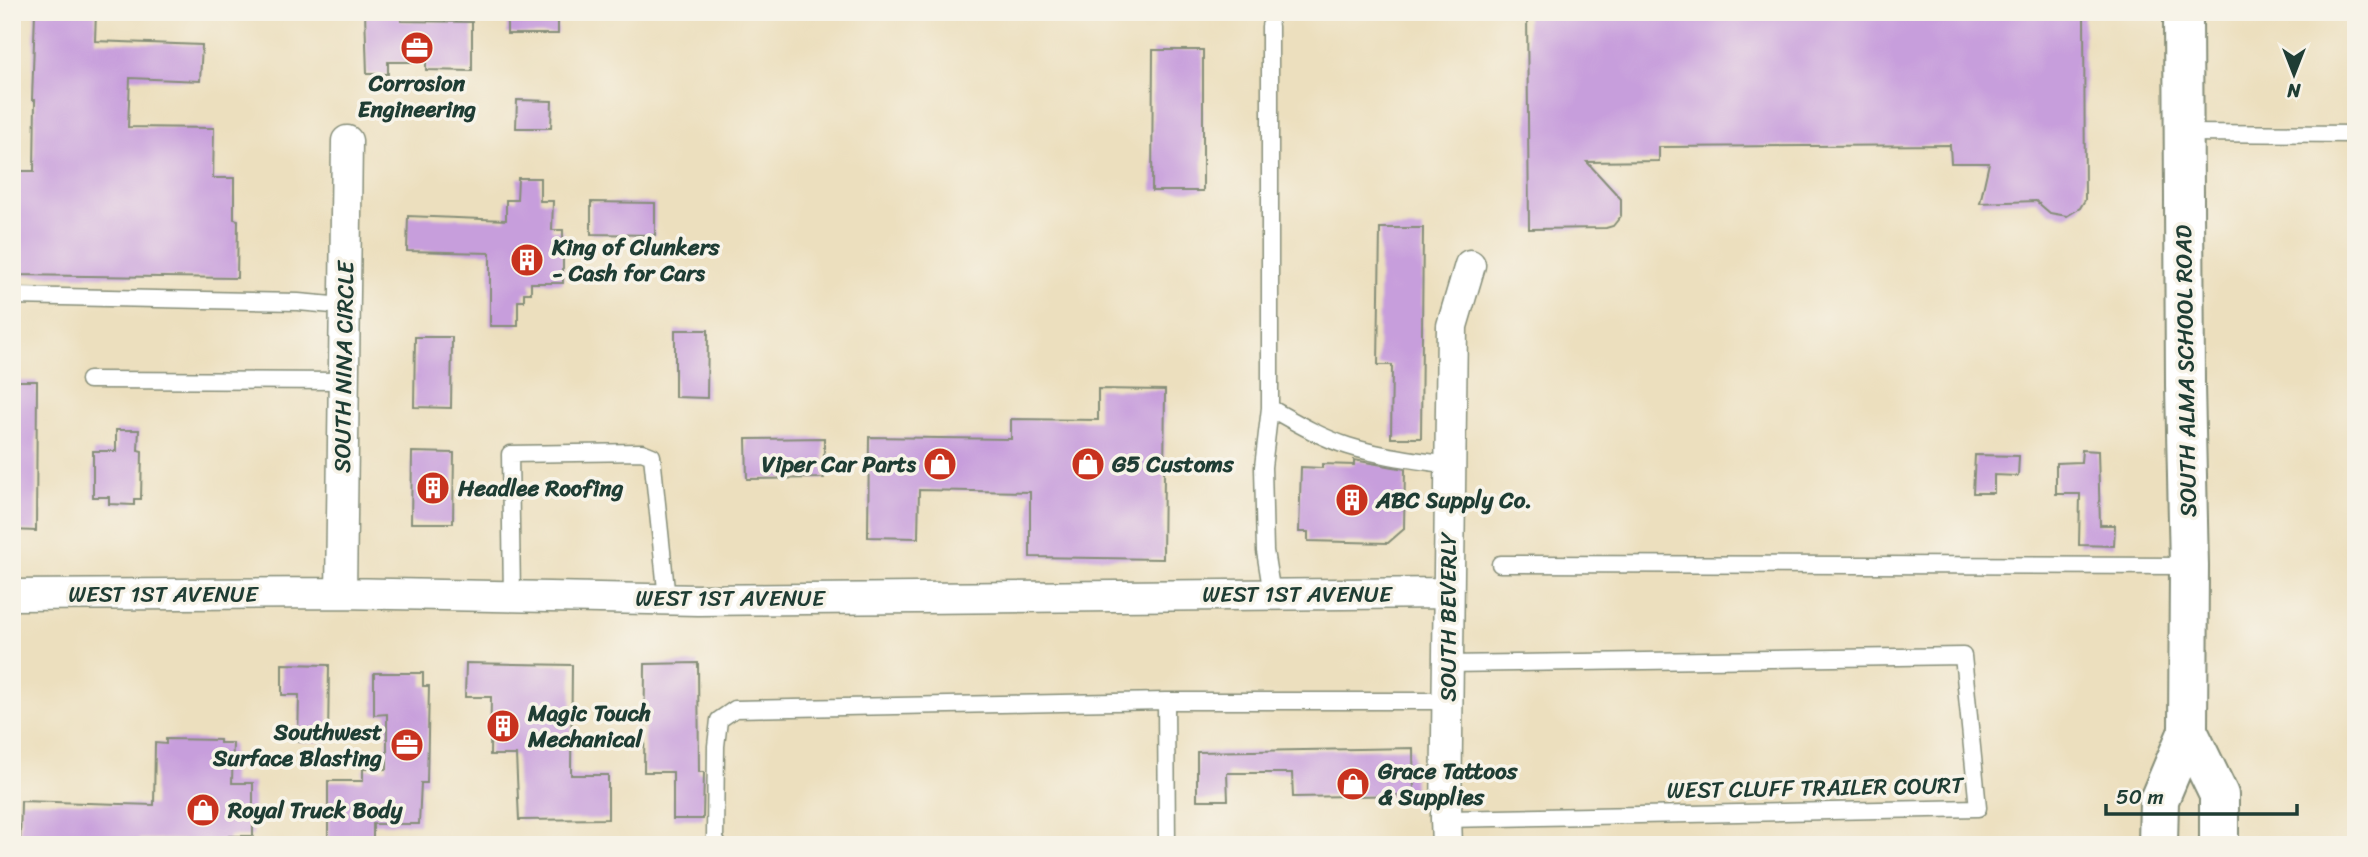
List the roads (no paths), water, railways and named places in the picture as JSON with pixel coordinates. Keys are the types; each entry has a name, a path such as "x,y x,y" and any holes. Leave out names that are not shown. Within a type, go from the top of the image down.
{"main road":[{"name":"SOUTH ALMA SCHOOL ROAD","path":"2158,845 2159,800 2188,731 2189,566 2183,12"},
{"name":"SOUTH ALMA SCHOOL ROAD","path":"2188,731 2219,795 2218,845"}],"street":[{"name":"SOUTH NINA CIRCLE","path":"341,593 347,141"},
{"name":"SOUTH BEVERLY","path":"1446,832 1452,326 1470,265"},
{"name":"WEST 1ST AVENUE","path":"12,595 341,593 667,599 1448,593"}],"lane":[{"path":"1270,26 1270,408 1263,467 1265,551 1272,594"},
{"path":"2183,133 2356,134"},
{"path":"13,296 298,302 344,306"},
{"path":"89,380 343,381"},
{"path":"1270,408 1309,430 1348,446 1450,465"},
{"path":"512,596 510,454 642,452 652,456 667,599"},
{"path":"1500,564 2189,566"},
{"name":"WEST CLUFF TRAILER COURT","path":"1446,832 1978,808 1963,656 1447,664"},
{"path":"718,845 715,839 719,720 735,709 1166,701 1447,701"},
{"path":"1166,701 1167,845"}],"place":[{"name":"Corrosion Engineering","path":"417,48"},
{"name":"King of Clunkers - Cash for Cars","path":"527,260"},
{"name":"Viper Car Parts","path":"940,464"},
{"name":"G5 Customs","path":"1088,464"},
{"name":"Headlee Roofing","path":"433,488"},
{"name":"ABC Supply Co.","path":"1352,500"},
{"name":"Magic Touch Mechanical","path":"503,726"},
{"name":"Southwest Surface Blasting","path":"407,745"},
{"name":"Grace Tattoos & Supplies","path":"1353,784"},
{"name":"Royal Truck Body","path":"203,810"}]}
